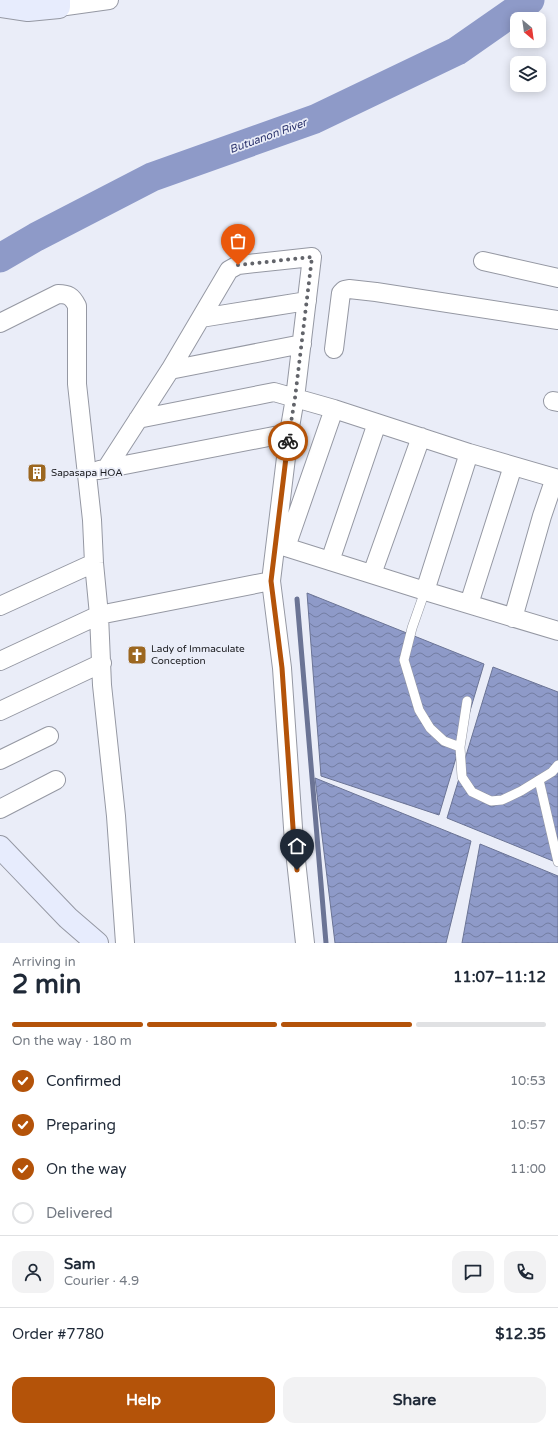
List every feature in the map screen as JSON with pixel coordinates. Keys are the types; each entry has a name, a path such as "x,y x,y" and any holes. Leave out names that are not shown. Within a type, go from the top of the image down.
{"street":[{"path":"0,6 28,10 59,4 109,0"},
{"path":"106,468 170,370 229,270 238,265 312,257 295,398 289,433 281,546"},
{"path":"483,261 558,278"},
{"path":"334,349 342,292 349,289 558,320"},
{"path":"0,323 58,294 66,294 73,298 77,306 77,384 92,520 102,663 102,686 120,858 125,943"},
{"path":"201,318 307,301"},
{"path":"170,370 302,344"},
{"path":"138,419 274,392 334,409 469,453 556,479 550,518 513,618"},
{"path":"305,943 294,842 282,668 271,581 281,546 334,409"},
{"path":"330,561 377,423"},
{"path":"86,474 106,468 289,433"},
{"path":"372,574 421,437"},
{"path":"425,591 469,453"},
{"path":"469,604 513,466"},
{"path":"281,546 558,631"},
{"path":"0,606 94,563"},
{"path":"0,662 99,615 271,581"},
{"path":"0,711 102,663"},
{"path":"0,760 49,736"},
{"path":"0,809 56,780"},
{"path":"0,847 68,918 97,943"}],"lane":[{"path":"425,591 412,628 404,660 419,710 430,728 444,741 460,747"},
{"path":"467,701 460,747 462,777 472,792 491,801 502,800 521,791 552,772 558,765"},
{"path":"539,780 558,862"}],"water":[{"path":"307,593 484,664 439,815 321,776"},
{"path":"493,667 558,692 558,863 447,818"},
{"path":"315,778 471,841 446,943 335,943"},
{"path":"480,844 558,876 558,943 462,943"}],"waterway":[{"name":"Butuanon River","path":"0,258 36,237 152,177 315,119 457,51 530,0"},
{"path":"297,599 326,943"}],"way so far":[{"path":"238,265 312,257 295,398 288,441"}],"place":[{"name":"Sapasapa HOA","path":"37,473"},
{"name":"Lady of Immaculate Conception","path":"137,655"}],"route":[{"path":"288,441 271,581 282,668 287,752 297,870"}]}
